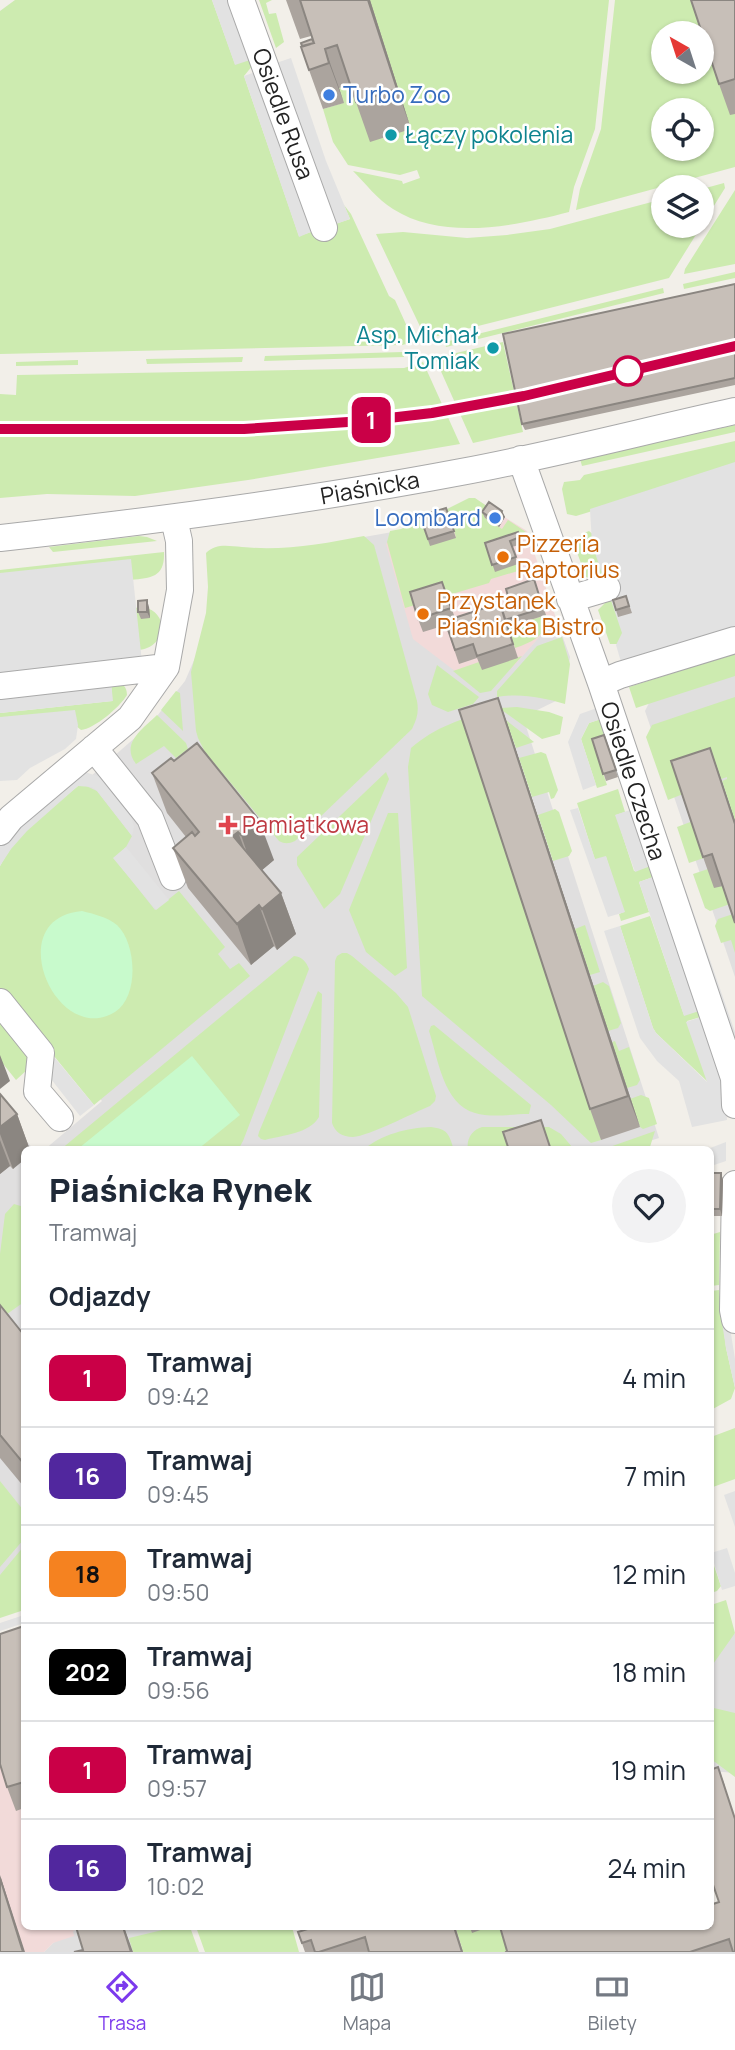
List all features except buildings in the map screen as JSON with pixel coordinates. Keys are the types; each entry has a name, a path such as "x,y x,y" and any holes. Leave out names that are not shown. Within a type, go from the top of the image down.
{"street":[{"name":"Osiedle Rusa","path":"241,0 324,228"},
{"name":"Piaśnicka","path":"0,538 174,519 306,500 464,472 735,411"},
{"name":"Osiedle Czecha","path":"521,459 601,683 734,1078 735,1105"},
{"path":"0,832 11,818 130,718 166,667 180,590 179,541 174,519"},
{"path":"570,599 607,588"},
{"path":"601,683 620,674 735,640"},
{"path":"0,686 166,667"},
{"path":"94,748 150,818 173,877"},
{"path":"0,1002 41,1053 37,1091 60,1118"},
{"path":"735,1184 735,1320"}],"shaded area":[{"path":"212,0 228,0 250,60 235,65"},
{"path":"291,58 326,161 350,219 336,224 276,63"},
{"path":"258,71 313,231 299,237 244,76"},
{"path":"735,462 735,632 621,662 616,645 622,633 592,544 590,509"},
{"path":"474,498 527,531 556,618 512,668 468,681 413,639 386,544 398,531"},
{"path":"398,531 512,667 556,618 570,657 564,697 523,717 659,1138 634,1146 49,1146 102,1101 0,975 0,868 28,831 137,736 185,681 198,651 226,547 308,547"},
{"path":"131,559 142,662 0,677 0,573"},
{"path":"735,662 735,977 645,711 657,687"},
{"path":"111,682 113,701 0,713 0,694"},
{"path":"620,700 735,1032 735,1057"},
{"path":"597,708 601,719 589,723 581,739 596,785 583,790 568,742 580,714"},
{"path":"75,710 78,725 76,739 65,749 30,768 17,780 0,781 0,717"},
{"path":"85,772 103,778 129,810 134,827 132,836 97,791 92,787 78,786 27,831 0,866 0,839"},
{"path":"578,808 595,859 606,856 625,912 608,917 570,810"},
{"path":"633,809 653,865 635,872 615,815"},
{"path":"126,847 169,900 156,910 113,858"},
{"path":"656,876 702,1010 684,1016 639,882"},
{"path":"620,926 653,1028 707,1082 686,1022 704,1016 726,1101 727,1120 692,1127 679,1081 657,1061 640,1038 604,931"},
{"path":"55,1058 94,1105 80,1116 44,1070"},
{"path":"0,1109 31,1146 21,1146 21,1607 0,1613"},
{"path":"726,1142 726,1161 714,1165 714,1147"},
{"path":"720,1256 727,1256 727,1309 735,1359 735,1388 720,1310"},
{"path":"735,1491 735,1527 724,1495"},
{"path":"727,1548 735,1573 735,1586 722,1590 714,1563 714,1552"},
{"path":"714,1606 719,1620 735,1634 735,1773 714,1771"},
{"path":"21,1616 21,1624 0,1631 0,1623"},
{"path":"21,1654 21,1930 76,1930 73,1931 74,1936 53,1943 44,1952 0,1952 0,1660"},
{"path":"181,1930 188,1952 44,1952 73,1931"}],"green space":[{"path":"15,0 212,0 235,64 254,58 253,65 244,76 299,236 350,219 344,205 351,214 389,296 395,300 414,342 402,345 0,354 0,11"},
{"path":"259,0 272,0 266,3 269,14 276,13 284,42 276,48"},
{"path":"370,0 609,0 595,129 574,187 569,212 503,226 456,228 413,219 393,209 367,186 353,171 402,181 403,184 420,178 417,170 400,175 348,165 333,142 323,109 343,103 339,88 351,84"},
{"path":"615,0 693,0 701,21 651,21 651,84 714,84 714,57 735,114 735,167 705,175 651,175 651,190 576,210 580,189 601,129"},
{"path":"724,183 725,188 714,206 714,186"},
{"path":"735,190 735,264 684,274 705,238 714,238 714,223"},
{"path":"651,202 651,238 694,238 669,278 426,339 376,234 403,232 467,238 550,229"},
{"path":"735,272 735,278 684,289 683,284"},
{"path":"663,288 664,293 446,347 445,342"},
{"path":"503,342 523,432 473,443 435,358"},
{"path":"403,352 404,357 264,361 265,356"},
{"path":"243,357 242,362 147,364 146,359"},
{"path":"78,360 78,365 16,366 16,362"},
{"path":"423,362 460,444 135,496 47,494 0,498 0,394 16,395 17,375 404,368"},
{"path":"735,425 735,432 582,466 580,459"},
{"path":"735,441 735,465 576,516 567,514 562,489 564,482 580,480 584,475"},
{"path":"469,498 475,498 491,509 485,518 502,529 508,520 526,532 510,538 511,542 487,550 516,565 518,571 491,579 489,583 405,608 387,542 390,531 401,529 421,519 456,537 447,509"},
{"path":"589,531 608,547 604,577 586,577 574,544 582,534"},
{"path":"139,536 157,541 53,552 49,547"},
{"path":"364,536 374,545 417,701 416,719 412,729 295,841 283,843 205,752 196,731 191,672 206,613 206,553 222,546 288,547"},
{"path":"164,552 162,567 156,575 131,580 0,575 0,570"},
{"path":"628,595 626,644 610,644 598,610 606,602"},
{"path":"144,607 158,616 162,630 155,643 138,650 134,608"},
{"path":"546,615 542,633 515,648 508,627"},
{"path":"562,637 570,664 565,704 531,696 497,697 497,691 537,646"},
{"path":"735,653 735,676 636,708 629,687"},
{"path":"522,656 491,691 480,693 453,671 479,662 482,669"},
{"path":"437,665 479,697 473,704 448,712 432,705 428,694"},
{"path":"111,682 124,686 127,695 106,717 86,729 81,730 75,725 0,720 0,713 112,701"},
{"path":"176,691 180,693 183,731 161,710"},
{"path":"735,697 735,821 722,781 727,777 668,800 646,737 652,725"},
{"path":"517,707 563,717 560,734 542,739 499,708"},
{"path":"493,710 534,742 516,748 509,729 470,741 601,1140 591,1143 551,1105 422,996 408,767 411,748 450,724"},
{"path":"157,715 186,743 188,749 176,758 164,746 136,764 132,756 132,743"},
{"path":"601,719 609,741 594,746 607,785 597,788 581,739 589,723"},
{"path":"541,752 546,754 558,790 551,799 549,792 532,797 519,758"},
{"path":"386,772 389,779 340,894 324,909 297,865 297,857"},
{"path":"84,785 97,791 132,836 126,847 114,858 155,910 179,891 225,947 218,954 230,969 239,963 250,976 94,1105 0,990 0,866 15,843 35,822 78,786"},
{"path":"618,789 625,812 616,815 634,871 653,865 656,876 639,882 649,912 621,921 619,914 624,912 606,857 595,860 577,803"},
{"path":"555,809 559,812 572,851 569,856 553,861 538,815"},
{"path":"388,813 398,813 407,968 395,976 366,952 349,910"},
{"path":"693,821 704,858 689,863 677,827"},
{"path":"708,869 724,885 730,904 710,911 705,908 693,874"},
{"path":"82,911 117,925 124,934 131,957 131,983 123,1005 115,1012 93,1018 73,1012 57,998 46,978 41,956 44,935 57,919"},
{"path":"733,914 735,953 731,940 721,943 715,926 718,919"},
{"path":"650,916 684,1015 702,1010 704,1016 687,1021 709,1083 653,1028 620,926"},
{"path":"585,925 600,972 590,975 575,929"},
{"path":"342,953 352,956 396,993 408,1007 436,1096 430,1106 380,1129 353,1137 340,1133 332,1123 335,961"},
{"path":"294,956 307,964 309,969 240,1146 65,1146"},
{"path":"603,982 609,986 621,1023 618,1028 608,1031 593,986"},
{"path":"318,991 322,994 319,1117 315,1123 302,1130 261,1139 259,1132"},
{"path":"0,1012 30,1051 28,1069 16,1080 0,1060"},
{"path":"434,1025 531,1105 529,1114 495,1116 464,1108 443,1079 429,1031"},
{"path":"615,1041 619,1051 629,1047 640,1080 637,1085 627,1088 612,1042"},
{"path":"192,1056 240,1115 202,1146 81,1146"},
{"path":"641,1095 649,1098 657,1124 643,1129 630,1099"},
{"path":"482,1127 549,1127 561,1134 571,1146 468,1146 470,1136"},
{"path":"413,1129 441,1129 447,1133 453,1146 369,1146 395,1133"},
{"path":"655,1131 650,1146 612,1146"},
{"path":"14,1204 21,1206 21,1304 0,1319 0,1254 5,1214"},
{"path":"720,1232 719,1285 714,1286 714,1234"},
{"path":"719,1290 726,1348 735,1388 731,1399 714,1408 714,1291"},
{"path":"735,1428 735,1479 714,1487 714,1436"},
{"path":"0,1481 21,1507 21,1542 0,1567"},
{"path":"21,1550 21,1611 0,1618 0,1575"},
{"path":"714,1566 721,1586 714,1592"},
{"path":"726,1600 735,1633 714,1663 714,1604"},
{"path":"714,1708 735,1713 735,1777 714,1761"},
{"path":"162,1930 191,1930 199,1952 133,1952 129,1938"},
{"path":"197,1930 293,1930 299,1952 205,1952"},
{"path":"456,1930 501,1930 508,1952 454,1952 462,1948"}],"tram line":[{"name":"1","path":"0,429 244,429 363,421 432,413 524,396 735,346"}],"place":[{"name":"Turbo Zoo","path":"329,95"},
{"name":"Łączy pokolenia","path":"391,135"},
{"name":"Asp. Michał Tomiak","path":"493,348"},
{"name":"Loombard","path":"495,518"},
{"name":"Pizzeria Raptorius","path":"503,557"},
{"name":"Przystanek Piaśnicka Bistro","path":"423,614"},
{"name":"Pamiątkowa","path":"228,825"}]}
